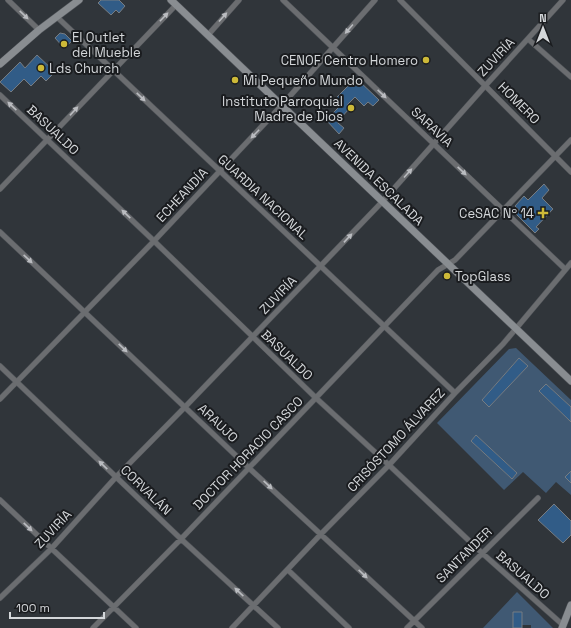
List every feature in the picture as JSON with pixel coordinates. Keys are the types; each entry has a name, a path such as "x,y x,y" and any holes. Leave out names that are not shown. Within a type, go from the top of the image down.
{"main road":[{"path":"1,62 79,0"},
{"name":"AVENIDA ESCALADA","path":"173,2 571,381"},
{"path":"563,626 571,605"}],"street":[{"path":"8,0 40,30"},
{"path":"208,35 239,0"},
{"name":"SARAVIA","path":"283,0 565,269"},
{"name":"ECHEANDÍA","path":"0,399 154,241 282,105 375,0"},
{"name":"HOMERO","path":"400,0 571,172"},
{"name":"ZUVIRÍA","path":"0,598 51,549 116,477 322,266 382,202 563,0"},
{"path":"0,189 113,70 173,2"},
{"name":"GUARDIA NACIONAL","path":"57,17 455,393"},
{"path":"528,39 571,78"},
{"name":"BASUALDO","path":"0,95 154,241 316,398 482,553 563,626"},
{"name":"DOCTOR HORACIO CASCO","path":"94,628 438,270 455,260 571,140"},
{"name":"ARAUJO","path":"0,232 249,468 422,628"},
{"name":"CRISÓSTOMO ÁLVAREZ","path":"232,628 288,570 320,534 389,465 517,328 571,263"},
{"name":"CORVALÁN","path":"0,366 181,539 278,628"},
{"name":"SANTANDER","path":"407,628 538,498"},
{"path":"0,500 136,628"},
{"path":"288,570 349,628"}],"shaded area":[{"path":"516,348 571,400 571,407 546,384 539,391 571,422 571,471 565,477 571,483 571,495 556,482 546,493 523,472 504,490 437,423 509,349","holes":["519,358 527,366 489,407 482,400","476,435 517,473 512,479 471,441"]},
{"path":"517,592 553,628 531,628 531,625 522,625 521,612 513,612 513,628 483,628"}],"building":[{"path":"101,0 119,0 125,6 119,13 116,10 111,15 98,3"},
{"name":"El Outlet del Mueble","path":"60,33 65,34 72,41 64,48 55,38"},
{"path":"37,55 55,72 46,81 41,76 31,86 24,79 11,92 0,82 20,62 25,68"},
{"path":"356,78 379,100 373,106 368,102 364,106 355,97 347,105 350,108 338,121 338,123 344,128 339,134 326,120 340,106 334,100"},
{"path":"544,184 549,190 542,198 553,209 536,227 539,229 535,233 515,213 519,210 515,206 524,196 528,200"},
{"path":"519,358 528,366 489,407 482,400"},
{"path":"546,384 571,407 571,422 539,391"},
{"path":"476,435 517,473 512,479 471,441"},
{"path":"571,471 571,483 565,477"},
{"path":"554,504 571,521 571,535 563,543 538,520"},
{"path":"513,612 522,612 522,628 513,628"}],"place":[{"name":"El Outlet del Mueble","path":"64,44"},
{"name":"CENOF Centro Homero","path":"426,60"},
{"name":"Lds Church","path":"41,68"},
{"name":"Mi Pequeño Mundo","path":"235,80"},
{"name":"Instituto Parroquial Madre de Dios","path":"351,108"},
{"name":"CeSAC Nº 14","path":"543,213"},
{"name":"TopGlass","path":"447,276"}]}
